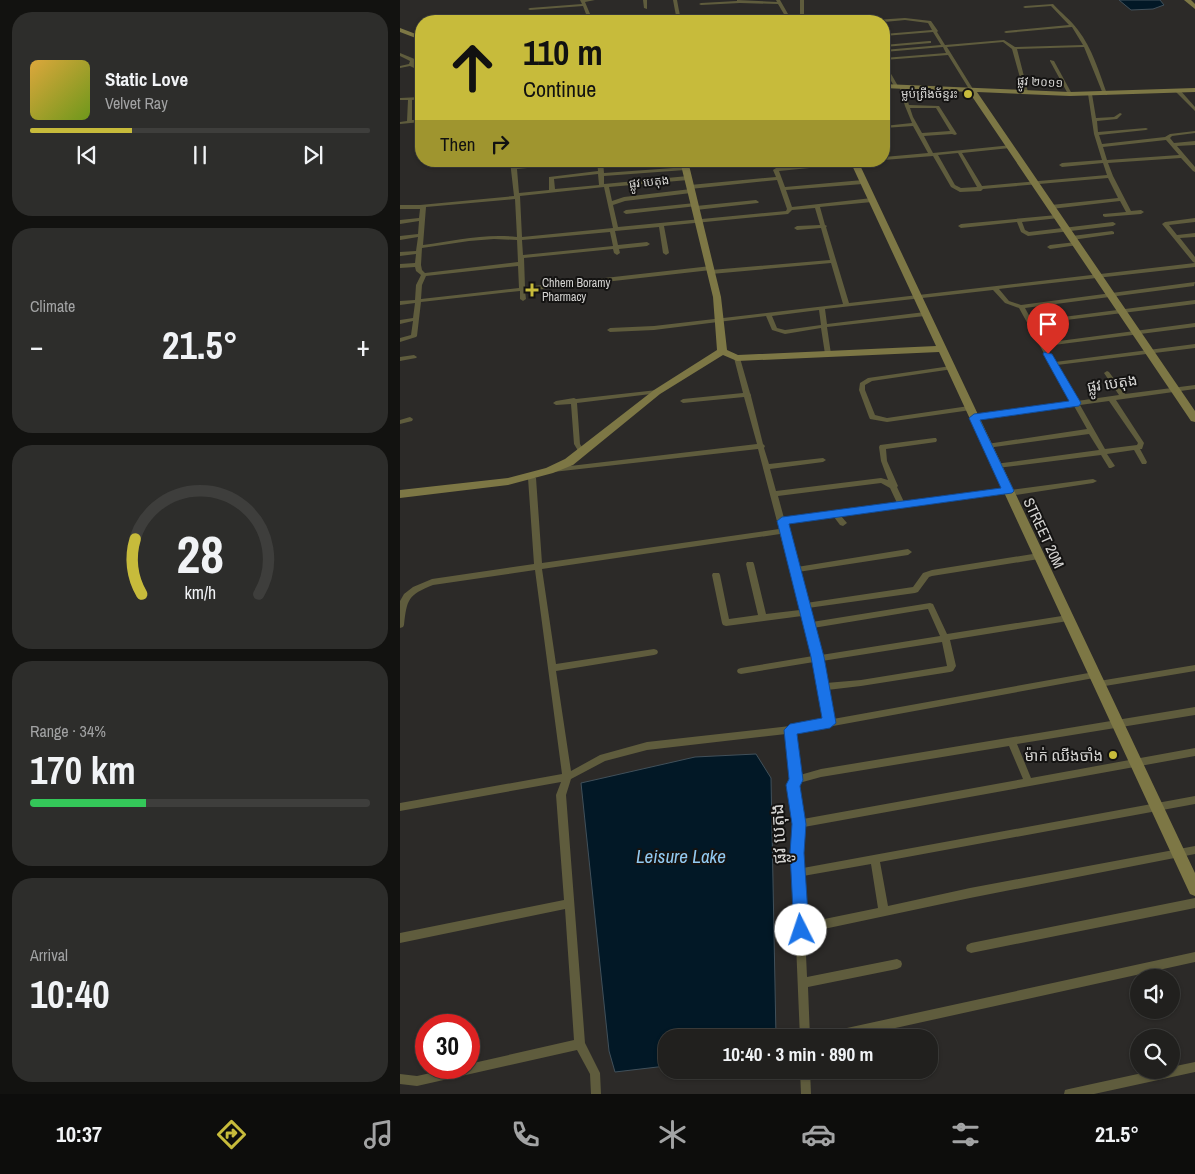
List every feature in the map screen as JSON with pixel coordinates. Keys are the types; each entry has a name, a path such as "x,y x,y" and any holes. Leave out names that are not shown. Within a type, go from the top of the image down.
{"street":[{"path":"530,9 593,0"},
{"path":"645,0 646,8"},
{"path":"675,0 678,15"},
{"path":"802,0 802,15"},
{"path":"1188,0 1195,7"},
{"path":"701,4 739,1 778,1 786,15"},
{"path":"582,2 588,15"},
{"path":"1025,7 1052,3 1072,26 1085,46 1105,94"},
{"path":"890,20 926,21 933,25 949,54 1035,184 1195,419"},
{"path":"1006,32 1072,26"},
{"path":"400,30 415,36"},
{"path":"890,35 936,31"},
{"path":"890,46 999,40 1006,42 1014,48 1026,92"},
{"path":"890,50 942,43"},
{"path":"1014,48 1085,46"},
{"path":"400,54 415,63"},
{"path":"890,59 949,54"},
{"path":"1052,61 1070,94"},
{"path":"400,66 415,64"},
{"path":"890,74 898,86 920,135 953,186 960,190 1110,176"},
{"name":"ផ្លូវ ២០១១","path":"890,86 1070,94 1195,90"},
{"path":"1178,91 1195,110"},
{"path":"1090,94 1096,120 1096,134 1110,176 1120,199 1129,213"},
{"path":"409,122 410,98"},
{"path":"400,99 415,98"},
{"path":"907,106 937,107 954,133 920,135"},
{"path":"1096,120 1115,118 1120,114"},
{"path":"400,123 415,122"},
{"path":"890,126 915,124"},
{"path":"1096,134 1146,129"},
{"path":"1101,146 1167,138 1170,135 1195,132"},
{"path":"1167,138 1195,170"},
{"path":"1172,145 1195,143"},
{"path":"890,158 1010,146"},
{"path":"959,151 981,189"},
{"path":"1062,165 1106,164 1182,156"},
{"path":"1188,162 1195,161"},
{"path":"513,167 517,196 523,299"},
{"path":"563,167 564,176"},
{"path":"601,167 604,186 610,204 616,250"},
{"path":"552,191 550,179 564,176 664,167"},
{"path":"685,167 711,270 720,320 722,351"},
{"path":"790,209 775,171 801,167"},
{"name":"STREET 20M","path":"858,167 863,182 1195,889"},
{"path":"400,207 604,186 690,186 778,178"},
{"path":"783,189 863,182"},
{"name":"ផ្លូវ បេតុង","path":"610,204 624,199 690,186"},
{"path":"1051,207 1120,199"},
{"path":"400,254 473,237 501,236 519,239 788,212 790,209 872,200"},
{"path":"626,212 756,202"},
{"path":"422,206 418,265 419,271 424,275 616,250 647,244"},
{"path":"818,206 846,304"},
{"path":"1105,215 1142,212"},
{"path":"961,226 1057,217"},
{"path":"400,222 422,220"},
{"path":"1019,220 1025,233 1114,224"},
{"path":"610,330 654,328 769,315 846,304 1195,263 1165,224 1195,220"},
{"path":"661,225 666,253"},
{"path":"797,228 824,226"},
{"path":"1050,247 1112,233"},
{"path":"400,238 421,235"},
{"path":"1176,237 1195,235"},
{"path":"1186,250 1195,250"},
{"path":"400,303 711,270 834,261"},
{"path":"400,266 418,265"},
{"path":"400,340 414,336 419,285 424,275"},
{"path":"994,288 1008,302 1021,307 1194,284"},
{"path":"1029,323 1195,302"},
{"path":"1021,307 1111,466"},
{"path":"822,308 828,354"},
{"path":"769,315 774,329 779,331 925,314"},
{"path":"400,322 416,320"},
{"path":"1042,344 1195,325"},
{"path":"1053,364 1195,346"},
{"path":"722,351 737,358 942,349"},
{"path":"400,494 532,478 553,470 569,462 657,392 722,351"},
{"path":"400,359 414,358"},
{"path":"737,358 768,466 818,657 830,723"},
{"name":"ផ្លូវ បេតុង","path":"950,368 870,379 862,384 862,390 872,417 887,420 972,413 1076,403 1195,386"},
{"path":"1107,373 1124,396"},
{"path":"556,403 657,392"},
{"path":"683,401 748,395"},
{"path":"997,466 1140,447 1141,443 1111,398"},
{"path":"574,400 577,444 582,452"},
{"path":"400,422 410,419"},
{"path":"987,446 1092,431"},
{"path":"902,506 884,462 882,447 934,440"},
{"path":"553,470 762,446"},
{"path":"1136,448 1144,462"},
{"path":"768,466 823,460"},
{"path":"532,478 538,567 567,777 561,795 580,1044 595,1073 596,1094"},
{"path":"775,494 868,481 889,482 895,488"},
{"path":"782,521 1093,481"},
{"path":"860,511 863,519"},
{"path":"836,514 843,523"},
{"path":"400,625 402,603 410,590 432,582 785,531"},
{"path":"795,570 908,552"},
{"path":"716,575 726,623 915,590 926,575 932,573 1039,556"},
{"path":"750,564 763,618"},
{"path":"809,626 930,606 945,638 952,666 950,669 824,687"},
{"path":"741,671 818,657 1068,618"},
{"path":"552,668 654,652"},
{"path":"400,807 567,777 603,758 647,746 790,730 1097,679 1195,668"},
{"path":"796,780 821,773 1195,711"},
{"name":"ផ្លូវ បេតុង","path":"790,730 796,780 793,785 799,824 798,873 804,1029"},
{"path":"1012,742 1028,783"},
{"path":"799,824 1195,752"},
{"path":"798,873 1195,800"},
{"path":"801,930 1056,876 1195,850"},
{"path":"875,859 884,912"},
{"path":"971,948 1195,903"},
{"path":"400,938 569,904"},
{"path":"865,1029 1195,957"},
{"path":"803,983 897,964"},
{"path":"400,1079 417,1081 580,1044"},
{"path":"1069,1094 1195,1067"},
{"path":"805,1079 806,1094"}],"water":[{"path":"1119,0 1160,0 1164,5 1153,9 1131,10"},
{"name":"Leisure Lake","path":"756,754 771,778 776,1029 658,1029 658,1067 615,1072 609,1051 581,783 695,757"}],"place":[{"name":"ម្លប់ព្រីងច័ន្ទរះ","path":"968,94"},
{"name":"Chhem Boramy Pharmacy","path":"532,290"},
{"name":"ម៉ាក់ ឈីងចាំង","path":"1113,755"}],"route":[{"path":"801,930 797,853 799,824 793,785 796,780 790,730 830,723 818,657 782,521 1008,491 974,418 1076,403 1048,354"}]}
